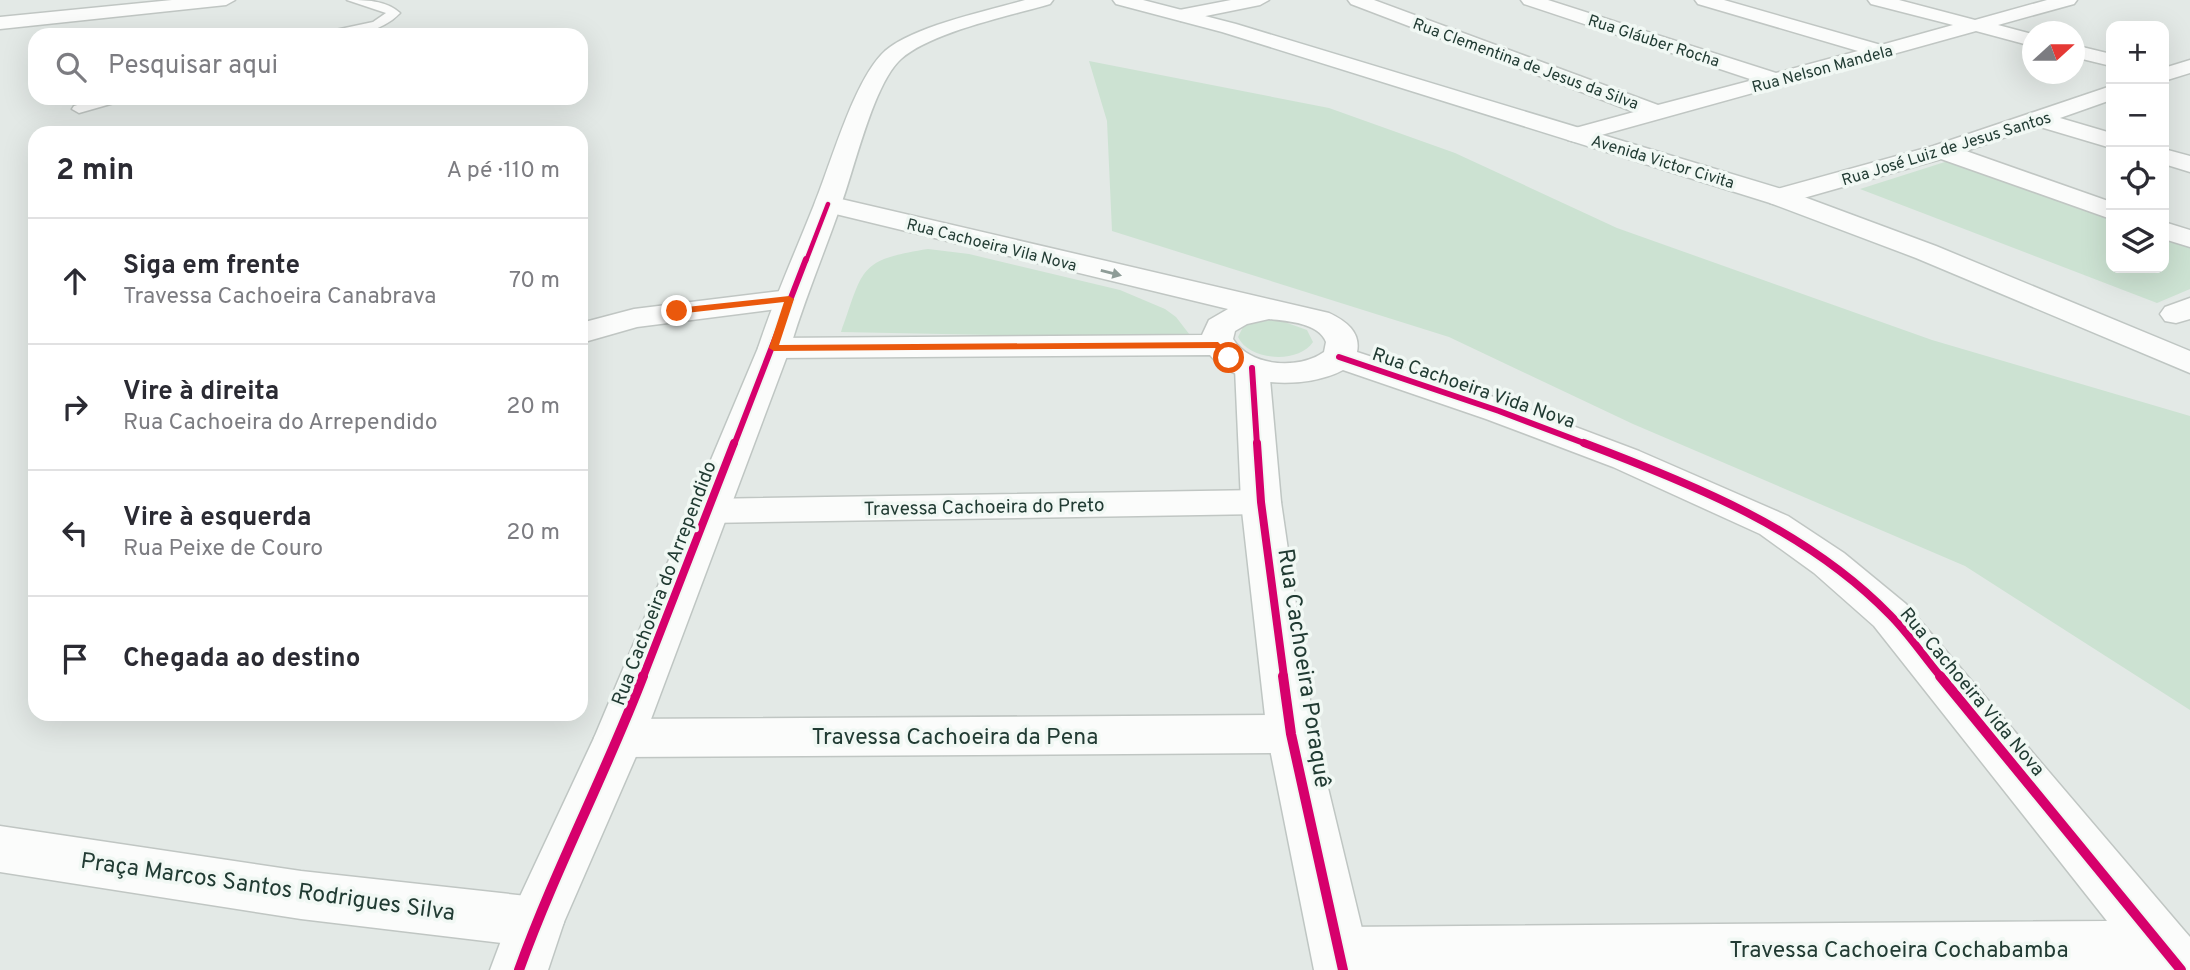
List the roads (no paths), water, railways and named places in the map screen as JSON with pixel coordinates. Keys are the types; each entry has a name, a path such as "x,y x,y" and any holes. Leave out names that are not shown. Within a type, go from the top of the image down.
{"street":[{"path":"0,23 226,0"},
{"name":"Rua Cachoeira do Arrependido","path":"528,946 619,738 774,348 789,299 828,204 870,89 892,56 914,42 1044,0"},
{"name":"Avenida Victor Civita","path":"1122,0 1779,197 1926,252 2190,363"},
{"path":"1181,16 1260,0"},
{"name":"Rua Clementina de Jesus da Silva","path":"1357,0 1655,111"},
{"name":"Rua Gláuber Rocha","path":"1530,0 1778,81"},
{"path":"1704,0 1885,52"},
{"path":"1877,0 2022,37"},
{"name":"Rua Nelson Mandela","path":"1576,135 1655,111 1885,52 2060,1"},
{"path":"2085,54 2106,59"},
{"path":"2169,72 2190,66"},
{"name":"Rua José Luiz de Jesus Santos","path":"1779,197 1942,151 2106,95"},
{"path":"2039,120 2106,140"},
{"path":"1942,151 2108,210"},
{"path":"2169,158 2190,164"},
{"name":"Rua Cachoeira Vila Nova","path":"828,204 1269,310"},
{"path":"2169,232 2190,239"},
{"name":"Rua Cachoeira Vila Nova","path":"1157,284 1230,347"},
{"path":"588,331 645,316 789,299"},
{"path":"774,348 1230,347 1277,373 1303,373 1325,367 1339,357 1342,347 1341,337 1333,328 1305,314 1269,310 1238,316 1230,347"},
{"name":"Rua Cachoeira Poraquê","path":"1230,347 1261,502 1291,734 1342,962"},
{"name":"Rua Cachoeira Vida Nova","path":"1339,357 1499,411 1626,459 1774,525 1829,563 1890,615 2172,959"},
{"name":"Travessa Cachoeira do Preto","path":"707,511 1261,502"},
{"name":"Travessa Cachoeira da Pena","path":"619,738 1291,734"},
{"name":"Praça Marcos Santos Rodrigues Silva","path":"0,849 301,895 528,946"},
{"name":"Travessa Cachoeira Cochabamba","path":"1342,962 2172,959"}],"lane":[{"path":"353,0 394,13 377,25 363,28"},
{"path":"79,109 92,105"}]}
